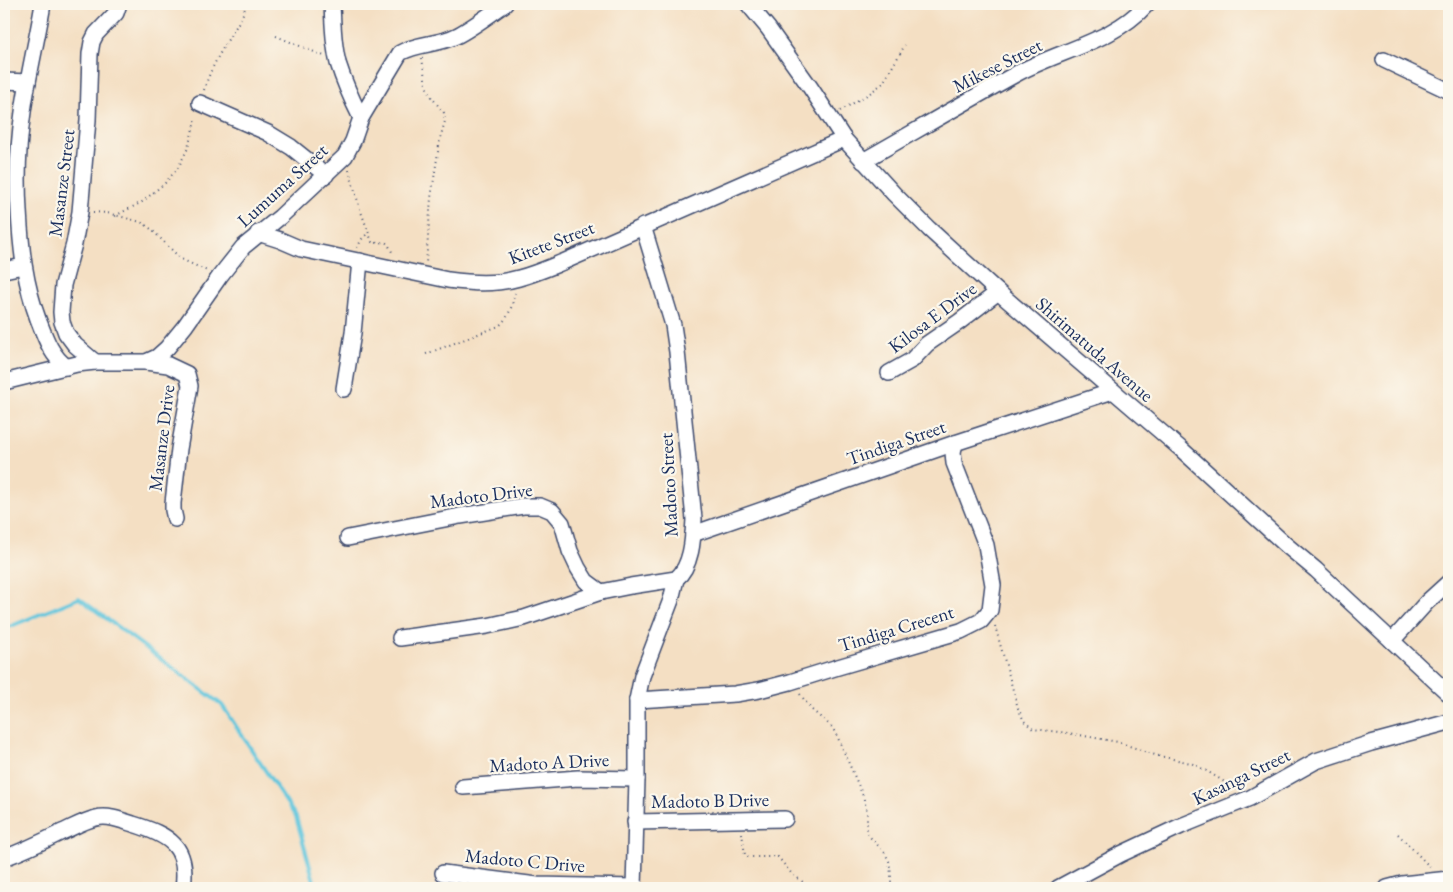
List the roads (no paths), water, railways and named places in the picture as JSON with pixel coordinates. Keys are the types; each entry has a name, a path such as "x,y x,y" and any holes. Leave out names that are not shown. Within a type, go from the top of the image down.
{"street":[{"path":"43,4 38,38 28,82 18,149 20,244 30,299 45,337 59,362 67,367"},
{"name":"Masanze Street","path":"95,362 75,345 66,333 61,312 63,285 80,212 88,120 92,42 96,34 116,13 119,4"},
{"path":"332,4 337,61 348,93 361,118"},
{"name":"Lumuma Street","path":"146,362 157,357 167,348 243,247 280,217 345,156 353,141 361,118 400,52 409,47 434,43 455,36 505,4"},
{"name":"Shirimatuda Avenue","path":"748,4 768,28 810,87 844,139 929,228 998,292 1181,449 1316,570 1449,694"},
{"name":"Mikese Street","path":"863,161 1018,73 1112,32 1138,14 1147,4"},
{"path":"1384,60 1449,91"},
{"path":"4,81 28,82"},
{"path":"200,104 268,133 291,147 326,175"},
{"name":"Kitete Street","path":"258,233 300,249 400,270 468,282 500,282 518,278 563,262 844,139"},
{"name":"Madoto Street","path":"637,700 642,676 671,600 676,579 682,574 687,564 694,519 673,325 643,226"},
{"path":"344,388 353,333 356,261"},
{"path":"4,270 23,266"},
{"name":"Kilosa E Drive","path":"889,373 912,360 927,344 998,292"},
{"path":"4,382 95,362 146,362"},
{"name":"Masanze Drive","path":"146,362 168,365 187,374 189,380 190,386 179,450 173,503 175,519"},
{"name":"Tindiga Street","path":"693,534 955,443 1113,391"},
{"name":"Tindiga Crecent","path":"637,700 735,694 758,690 961,631 981,621 990,610 993,585 986,545 954,462 953,452 955,443"},
{"name":"Madoto Drive","path":"348,538 460,516 523,506 540,506 552,511 562,524 570,551 578,568 586,581 600,592"},
{"path":"400,638 487,626 524,618 600,592 676,579"},
{"path":"1392,641 1449,582"},
{"path":"634,888 637,700"},
{"name":"Kasanga Street","path":"1058,888 1121,854 1181,826 1250,798 1316,761 1371,743 1449,722"},
{"name":"Madoto A Drive","path":"463,787 578,778 637,779"},
{"path":"4,858 82,822 110,817 147,828 167,837 176,846 182,857 183,888"},
{"name":"Madoto B Drive","path":"635,822 785,819"},
{"name":"Madoto C Drive","path":"443,873 537,884 634,888"},
{"path":"1387,888 1402,884 1446,879"}],"waterway":[{"path":"4,629 79,598 222,705 296,817 316,888"}]}
